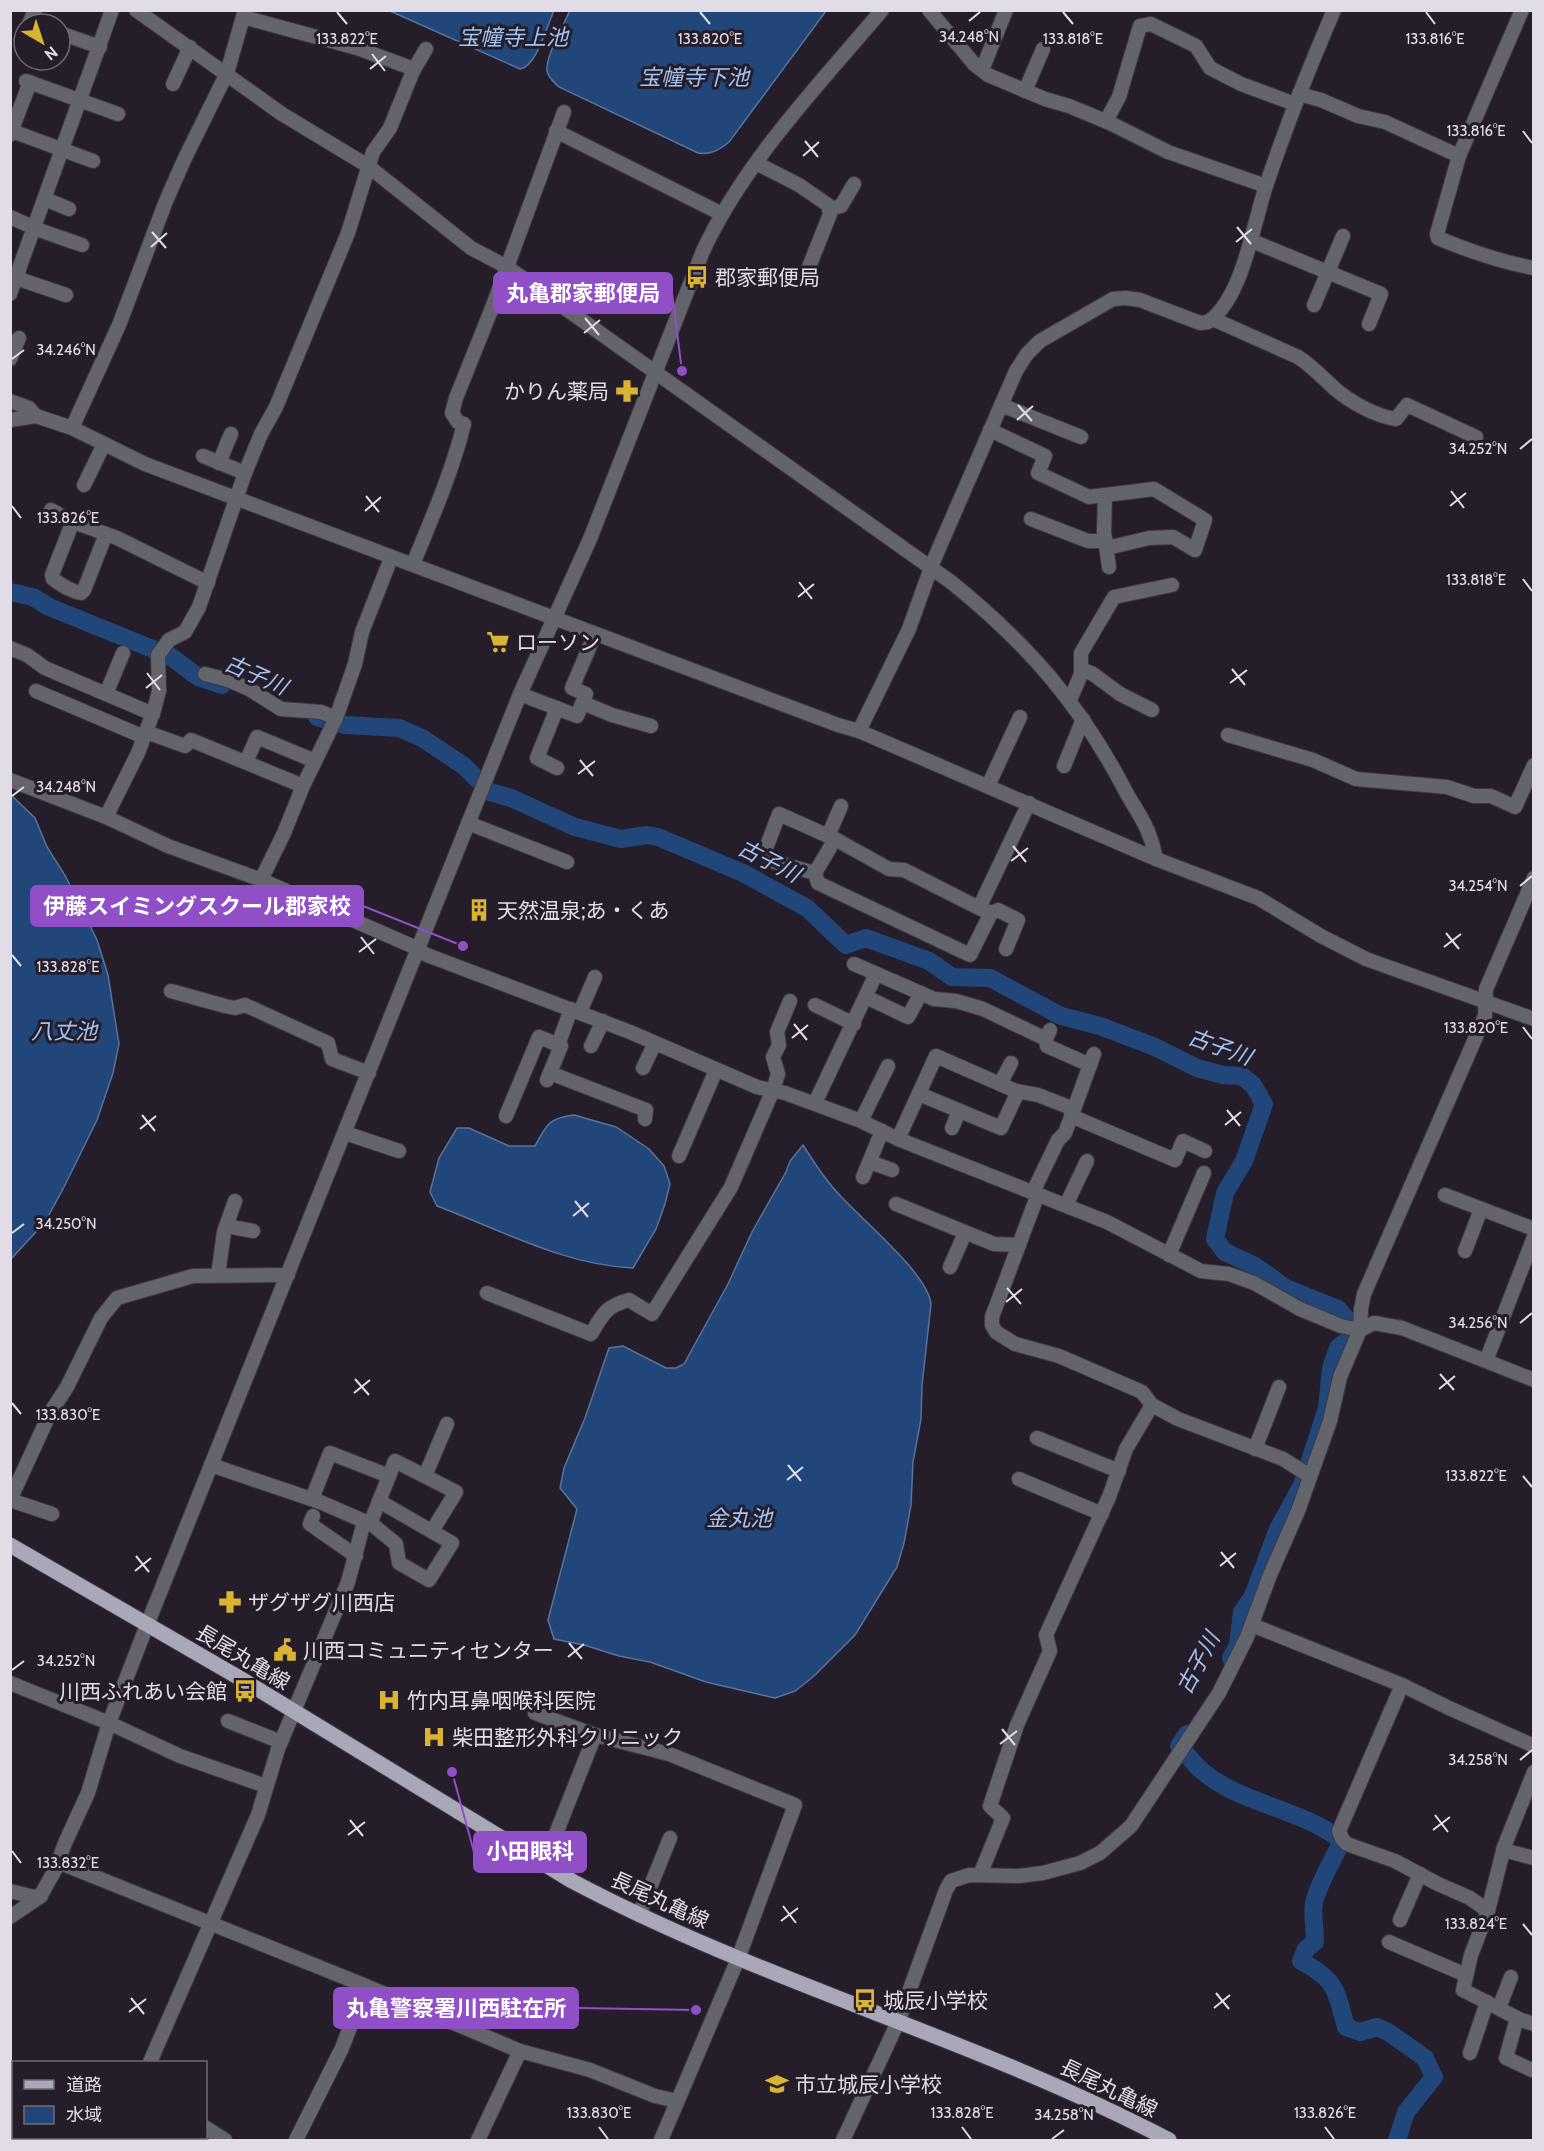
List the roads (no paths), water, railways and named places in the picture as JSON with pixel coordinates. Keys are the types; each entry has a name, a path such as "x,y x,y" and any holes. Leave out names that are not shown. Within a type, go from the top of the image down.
{"main road":[{"name":"長尾丸亀線","path":"10,1545 293,1711 590,1891 738,1959 998,2060 1169,2140"}],"street":[{"path":"10,294 13,277 45,200 112,10"},
{"path":"136,10 282,114 368,166 471,248 507,267 931,568 978,604 1046,670 1070,700 1113,766 1150,835 1156,859"},
{"path":"10,1917 41,1895 88,1793 109,1723 147,1625 520,694 590,539 703,251 722,214 756,164 882,10"},
{"path":"929,10 975,65 988,75 1106,121 1168,152 1266,186"},
{"path":"982,70 1006,10"},
{"path":"859,731 909,629 931,568 990,430 1016,371 1027,354 1040,341 1113,299 1140,300 1196,322 1208,322 1221,309 1242,269 1252,241 1266,186 1297,99 1334,10"},
{"path":"1522,10 1459,156 1437,234 1438,238 1468,251 1533,268"},
{"path":"72,428 119,325 184,158 227,73 244,14 357,48 414,69"},
{"path":"1106,121 1119,97 1140,26 1150,24 1196,46 1204,62 1210,68 1241,84 1297,99 1321,100 1358,116 1385,122 1459,156"},
{"path":"72,38 100,48"},
{"path":"173,84 190,47"},
{"path":"106,817 153,714 159,691 160,653 170,640 185,632 199,607 245,473 261,434 276,407 348,233 373,152 390,128 414,69 426,49"},
{"path":"1025,91 1043,49"},
{"path":"93,161 11,133 28,81 118,114"},
{"path":"413,564 445,488 460,441 464,424 458,422 452,413 456,398 564,112"},
{"path":"556,131 722,214"},
{"path":"756,164 799,185 828,205 830,214 807,272"},
{"path":"829,209 841,206 854,184"},
{"path":"45,200 69,208"},
{"path":"10,217 82,245"},
{"path":"1314,305 1343,236"},
{"path":"1252,241 1381,294 1369,324"},
{"path":"13,277 66,295"},
{"path":"1213,319 1298,357 1311,365 1335,389 1363,407 1396,419 1407,405 1476,437"},
{"path":"10,359 18,337"},
{"path":"10,401 28,408 36,416 72,428 145,464 391,558 413,564 859,731 1156,859 1258,898 1321,936 1366,959 1533,1019"},
{"path":"1001,405 1082,437"},
{"path":"10,420 36,416"},
{"path":"990,430 1045,456 1038,473 1089,497 1154,489 1205,519 1195,550 1173,537 1107,544 1088,541 1031,519"},
{"path":"219,463 231,434"},
{"path":"84,485 104,444"},
{"path":"203,456 245,473"},
{"path":"1105,495 1104,532 1110,567"},
{"path":"51,510 208,583"},
{"path":"73,521 52,575 58,583 77,592 81,593 84,590 106,534"},
{"path":"261,880 285,833 303,786 334,723 355,664 362,633 391,558"},
{"path":"1070,700 1081,674 1081,653 1114,597 1172,585"},
{"path":"520,694 577,716 586,694 572,688 595,634"},
{"path":"10,648 27,655 45,668 153,714"},
{"path":"106,694 123,653"},
{"path":"1081,669 1093,674 1120,694 1152,710"},
{"path":"205,674 249,689 281,709 321,712 334,723"},
{"path":"36,691 145,735 184,746 191,740 303,786"},
{"path":"583,703 612,715 651,726"},
{"path":"557,708 537,758 558,768"},
{"path":"988,786 1020,717"},
{"path":"1064,766 1083,719"},
{"path":"1227,735 1313,760 1356,779 1447,787 1474,796 1491,796 1515,807 1533,765"},
{"path":"246,762 257,737 315,761"},
{"path":"10,780 106,817 168,846 261,880 350,918 427,956 603,1021 757,1086 816,1103 898,1139 1066,1205 1107,1222 1201,1271 1229,1274 1254,1284 1300,1310 1341,1326 1358,1330 1374,1323 1402,1328 1533,1380"},
{"path":"841,806 831,838 814,873 818,883 970,955 985,911 1029,803"},
{"path":"814,873 771,861 765,851 779,814 889,869 904,870 985,911 998,910 1018,920 1006,949"},
{"path":"468,823 567,862"},
{"path":"843,2140 898,2022 951,1881 980,1875 1042,1873 1080,1863 1100,1853 1116,1841 1131,1827 1235,1665 1252,1625 1306,1473 1330,1421 1340,1377 1358,1330 1364,1294 1485,1016 1486,989 1533,878"},
{"path":"854,964 934,999 957,1001 1048,1034 1047,1046 1092,1059 1065,1133 1058,1140 1035,1193 1019,1245 992,1317 992,1325 996,1332 1015,1344 1059,1356 1143,1392 1152,1405 1204,1430 1255,1449 1306,1473"},
{"path":"816,1103 876,974"},
{"path":"558,1045 594,977"},
{"path":"171,991 235,1008 245,1005 328,1043 332,1059 369,1073"},
{"path":"866,997 908,1017 921,993"},
{"path":"487,1293 591,1334 602,1316 614,1304 629,1300 658,1318 731,1186 773,1090 778,1074 773,1057 779,1045 777,1032 790,1001"},
{"path":"815,1005 854,1024"},
{"path":"591,1046 603,1021"},
{"path":"506,1116 539,1037 561,1046 548,1076 646,1110 645,1119"},
{"path":"643,1068 655,1043"},
{"path":"898,1139 936,1056 1016,1091 1038,1095 1074,1109 1174,1160 1184,1141 1205,1151"},
{"path":"1000,1084 1010,1063"},
{"path":"861,1121 886,1066"},
{"path":"679,1156 716,1070"},
{"path":"919,1094 1001,1128 1016,1096 1016,1091"},
{"path":"1049,1092 1074,1109"},
{"path":"952,1128 959,1111"},
{"path":"864,1177 882,1131"},
{"path":"345,1133 399,1151"},
{"path":"1066,1205 1087,1161"},
{"path":"870,1162 892,1170"},
{"path":"1169,1255 1204,1173"},
{"path":"1445,1195 1533,1229"},
{"path":"218,1275 226,1226 235,1201"},
{"path":"896,1204 994,1244 1019,1245"},
{"path":"1465,1251 1481,1209"},
{"path":"226,1226 254,1231"},
{"path":"950,1267 965,1233"},
{"path":"1486,1361 1533,1237"},
{"path":"52,1514 10,1500 50,1413 67,1387 101,1318 110,1305 117,1298 125,1295 193,1276 288,1275"},
{"path":"1255,1449 1279,1387"},
{"path":"980,1875 1003,1818 990,1806 1017,1725 1050,1651 1046,1635 1102,1514 1126,1449 1152,1405"},
{"path":"425,1476 447,1424"},
{"path":"1037,1438 1119,1471"},
{"path":"312,1500 330,1454 389,1476"},
{"path":"150,2061 258,1815 281,1742 348,1582 367,1523 379,1501 395,1461 456,1492 432,1531"},
{"path":"211,1465 312,1500 367,1523 396,1545 399,1563 429,1581 452,1544 379,1501"},
{"path":"1019,1479 1102,1514"},
{"path":"313,1516 310,1524 356,1556"},
{"path":"1252,1625 1402,1685 1533,1746"},
{"path":"10,1683 109,1723 180,1756 266,1786"},
{"path":"1402,1685 1339,1831 1342,1839 1347,1844 1395,1861 1470,1898 1488,1911"},
{"path":"535,1713 596,1735 669,1754 795,1805 738,1959 661,2140"},
{"path":"228,1721 281,1742"},
{"path":"544,1864 596,1735"},
{"path":"1533,1772 1503,1850 1488,1911 1471,1955 1463,1990 1533,2024"},
{"path":"639,1915 670,1838"},
{"path":"1503,1850 1533,1858"},
{"path":"58,1862 366,1986 520,2051 590,2070 655,2096 677,2101"},
{"path":"1400,1920 1420,1874"},
{"path":"10,1891 34,1897 41,1895"},
{"path":"1389,1942 1466,1975"},
{"path":"1470,2053 1493,2005 1511,1977"},
{"path":"296,2140 342,2048 366,1986"},
{"path":"1517,2018 1506,2058 1533,2071"},
{"path":"478,2140 520,2051"},
{"path":"207,2129 225,2140"}],"water":[{"name":"宝幢寺下池","path":"570,10 826,11 729,142 715,151 698,153 559,87 552,80 547,71 547,65"},
{"name":"宝幢寺上池","path":"390,11 554,11 532,61 520,69"},
{"name":"八丈池","path":"11,795 35,818 47,847 66,877 97,940 108,975 119,1044 113,1073 97,1120 64,1187 45,1222 11,1259"},
{"path":"574,1115 616,1127 649,1149 664,1166 670,1184 665,1204 656,1229 633,1268 582,1260 558,1253 437,1206 430,1192 439,1158 457,1128 469,1128 509,1146 535,1146 549,1124 558,1118"},
{"name":"金丸池","path":"803,1145 831,1186 891,1246 918,1277 927,1291 931,1304 922,1385 921,1419 913,1462 911,1505 897,1567 855,1635 813,1677 795,1691 775,1698 706,1682 650,1662 554,1639 548,1620 577,1509 560,1488 564,1468 585,1418 609,1348 623,1346 666,1368 676,1368 684,1364 728,1284 752,1232 790,1161"}],"waterway":[{"name":"古子川","path":"10,592 33,597 49,607 170,656 198,677 222,685"},
{"name":"古子川","path":"317,717 345,725 399,728 422,738 464,766 490,792 511,798 575,827 621,839 647,835 658,837 743,873 807,908 846,945 866,938 929,961 952,977 990,978 1061,1016 1100,1026 1155,1047 1197,1068 1223,1075 1242,1076 1253,1085 1264,1104 1244,1161 1225,1193 1215,1239 1225,1252 1255,1266 1286,1288 1338,1309 1350,1323 1350,1338 1338,1348 1331,1368 1327,1408 1302,1485 1278,1529 1253,1596 1242,1612 1238,1645 1231,1658"},
{"name":"古子川","path":"1187,1734 1179,1746 1198,1767 1217,1782 1252,1799 1308,1821 1342,1841 1322,1880 1314,1903 1315,1942 1306,1949 1301,1961 1322,1974 1333,1987 1346,2027 1360,2032 1377,2027 1425,2058 1434,2077 1406,2112 1397,2140"}],"place":[{"name":"郡家郵便局","path":"697,277"},
{"name":"丸亀郡家郵便局","path":"682,371"},
{"name":"かりん薬局","path":"627,391"},
{"name":"ローソン","path":"498,642"},
{"name":"天然温泉;あ・くあ","path":"479,910"},
{"name":"伊藤スイミングスクール郡家校","path":"463,946"},
{"name":"ザグザグ川西店","path":"230,1602"},
{"name":"川西コミュニティセンター","path":"285,1650"},
{"name":"川西ふれあい会館","path":"245,1691"},
{"name":"竹内耳鼻咽喉科医院","path":"389,1700"},
{"name":"柴田整形外科クリニック","path":"434,1737"},
{"name":"小田眼科","path":"452,1772"},
{"name":"城辰小学校","path":"865,2000"},
{"name":"丸亀警察署川西駐在所","path":"696,2010"},
{"name":"市立城辰小学校","path":"777,2084"}]}
